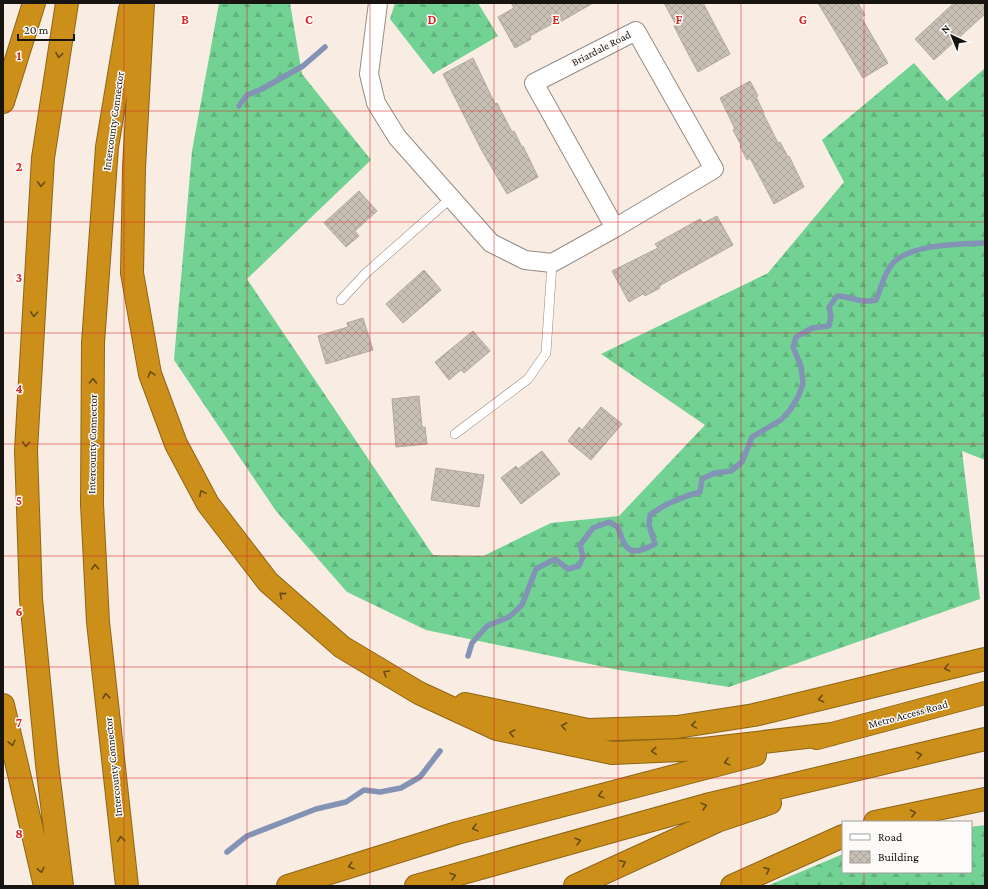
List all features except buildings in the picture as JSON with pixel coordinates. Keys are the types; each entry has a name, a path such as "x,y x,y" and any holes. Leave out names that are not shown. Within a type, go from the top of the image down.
{"highway":[{"path":"3,102 34,3"},
{"path":"62,886 47,764 31,599 26,450 43,158 67,3"},
{"name":"Intercounty Connector","path":"126,882 98,622 92,497 93,343 107,147 132,3"},
{"path":"143,3 134,168 132,273 150,374 176,444 208,504 268,582 342,647 419,693 497,730 612,753 704,749 832,734"},
{"path":"419,693 512,715 588,730 677,727 754,715 985,659"},
{"name":"Metro Access Road","path":"832,734 985,693"},
{"path":"3,705 45,886"},
{"path":"288,886 456,833 832,734"},
{"path":"416,886 706,805 985,738"},
{"path":"576,886 717,821 881,764"},
{"path":"880,821 985,799"},
{"path":"732,886 842,836"}],"street":[{"path":"378,3 369,74 376,103 397,137 491,243 525,260 552,263"},
{"name":"Briardale Road","path":"552,263 615,228 714,169 636,30 534,83 615,228"}],"lane":[{"path":"340,300 366,273 451,198"},
{"path":"455,434 528,379 546,353 552,263"}],"green space":[{"path":"219,3 290,3 302,74 371,160 247,279 433,555 483,556 551,523 619,516 705,425 601,354 768,273 844,182 822,140 914,63 947,101 985,68 985,460 962,451 980,599 729,687 619,670 426,630 347,592 276,511 174,360 192,151"},
{"path":"395,3 478,3 498,36 433,74 390,19"},
{"path":"985,825 985,886 767,886 842,854 842,873 972,873 972,827"}],"waterway":[{"path":"239,106 247,95 260,90 303,66 325,47"},
{"path":"468,656 472,643 487,626 509,617 522,605 536,569 555,559 568,569 579,566 583,557 580,545 593,528 609,522 618,527 623,542 630,550 635,551 647,548 655,544 649,525 650,515 674,501 700,492 702,479 715,473 731,471 742,462 752,437 781,420 790,410 798,397 803,384 801,366 793,347 796,337 812,328 829,326 831,316 829,307 837,296 865,301 876,300 887,271 893,263 901,257 911,252 936,246 985,243"},
{"path":"227,852 247,836 316,809 346,802 364,790 380,792 401,788 420,777 440,751"}]}
